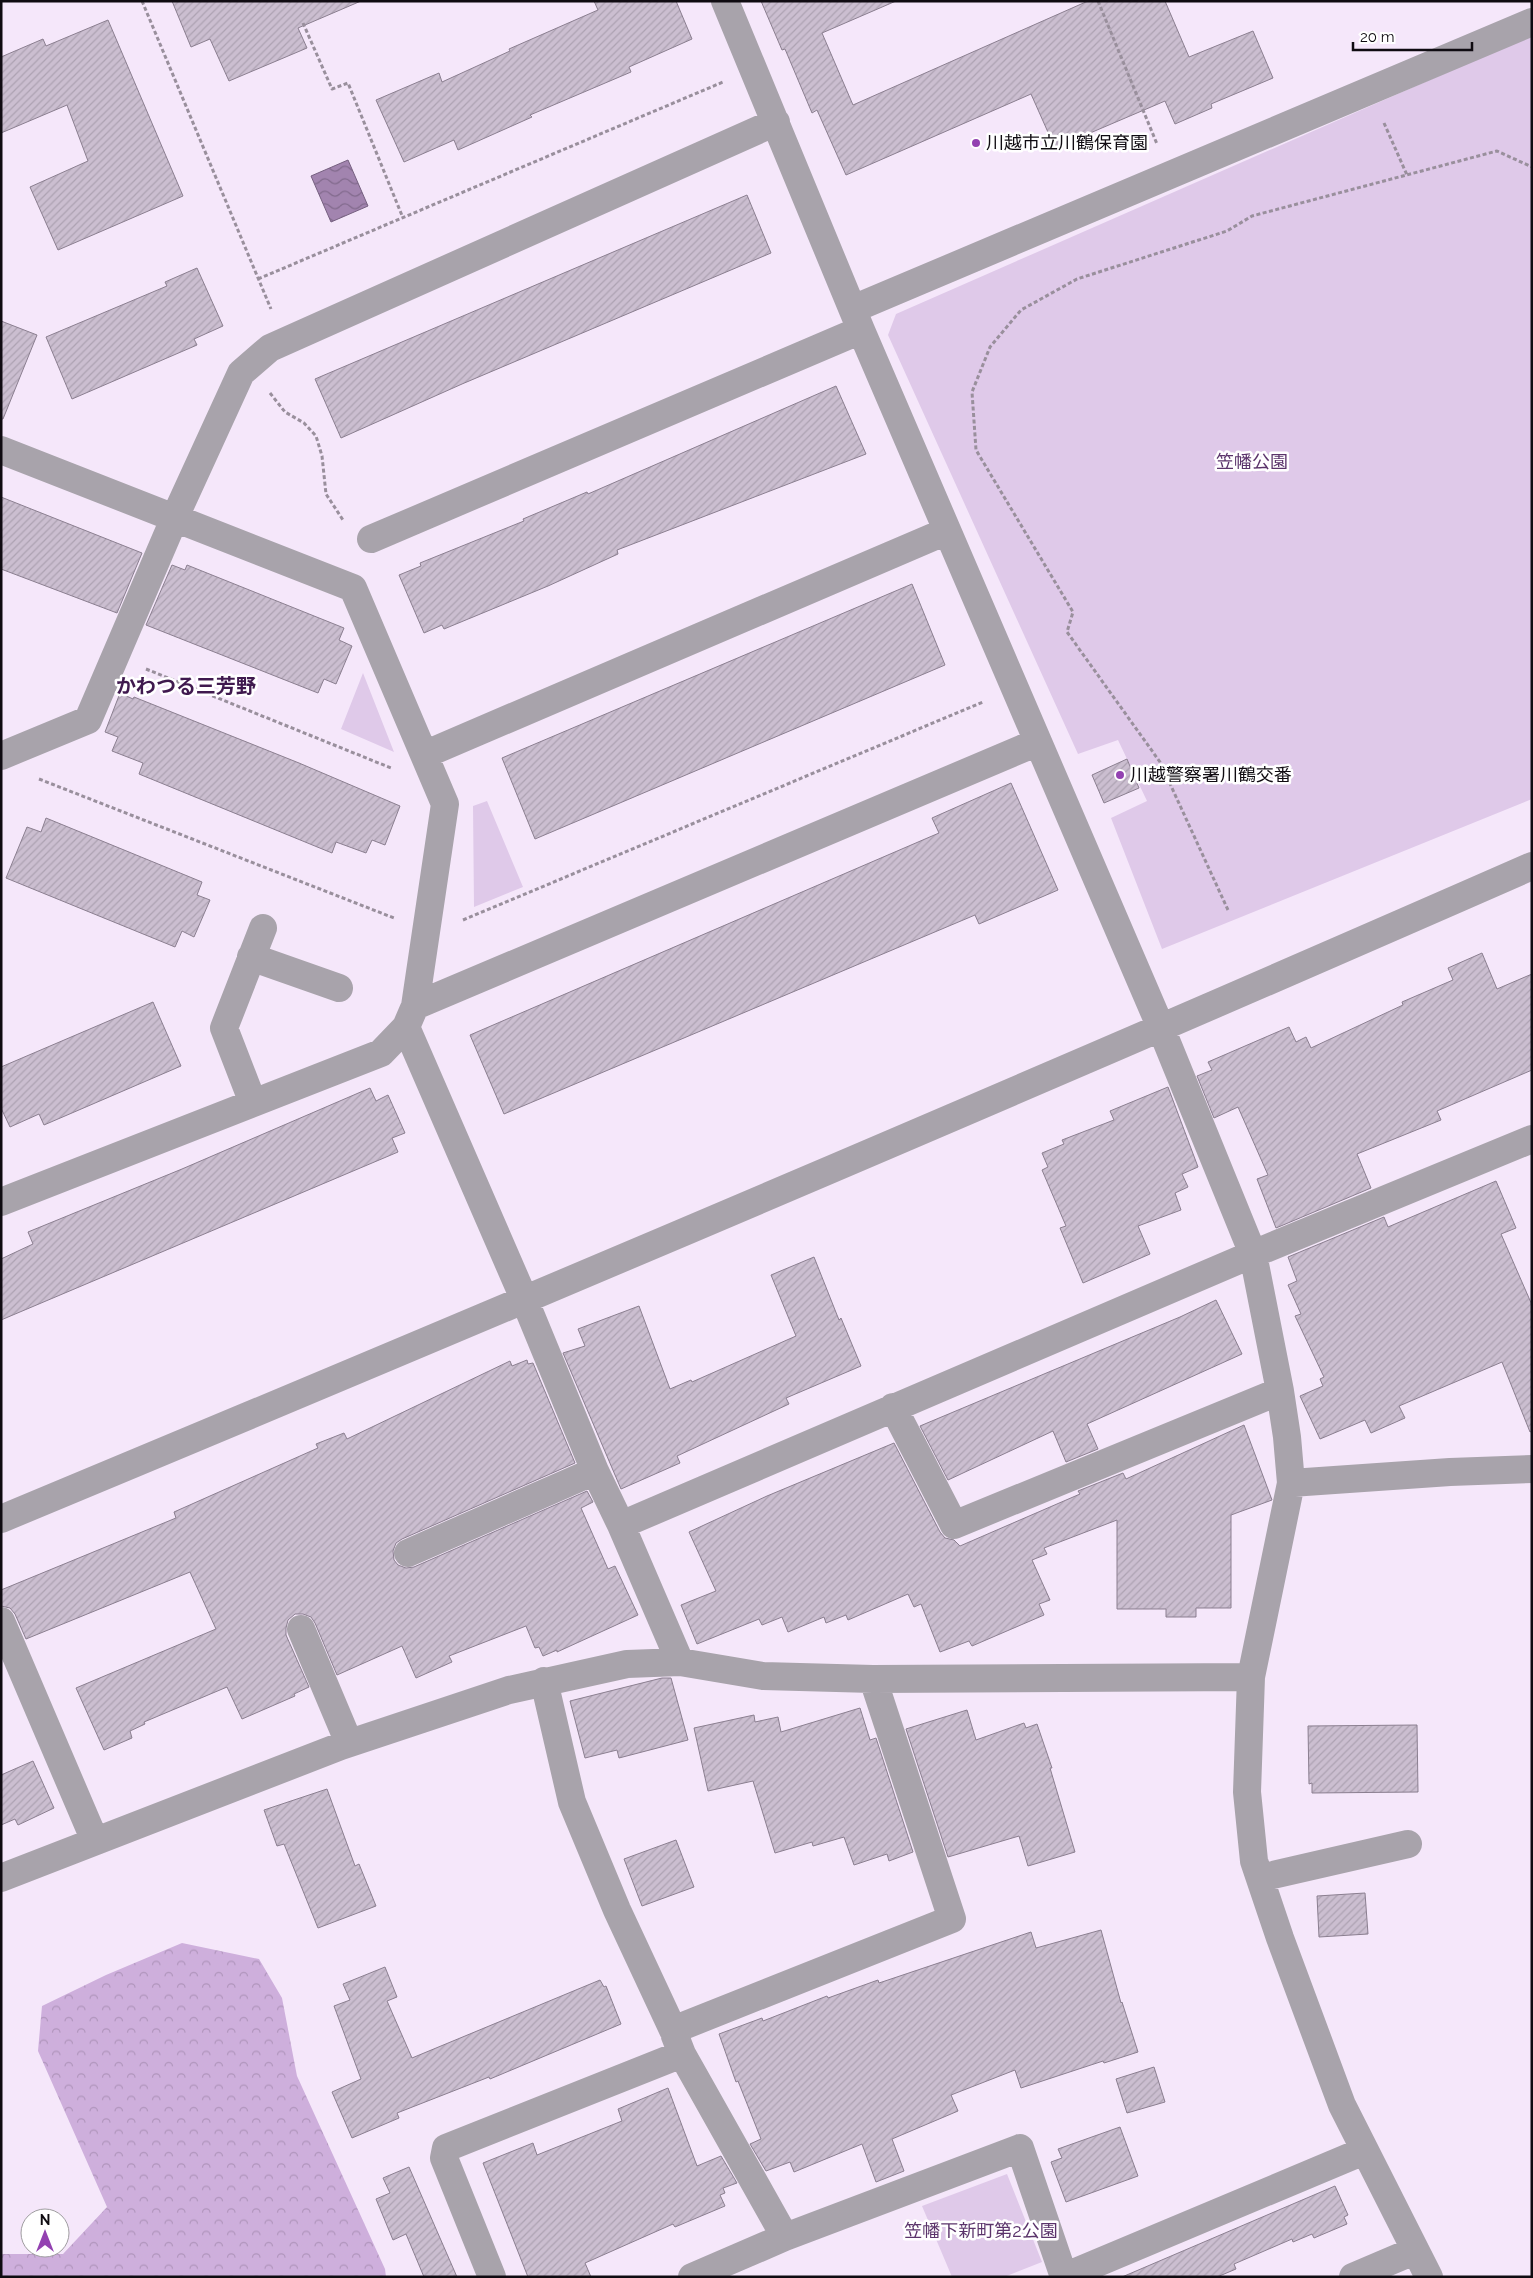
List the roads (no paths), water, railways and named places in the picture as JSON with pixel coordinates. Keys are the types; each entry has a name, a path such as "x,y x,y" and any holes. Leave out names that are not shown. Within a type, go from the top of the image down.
{"street":[{"path":"725,1 947,531 1161,1028 1253,1254 1280,1391 1291,1483 1251,1677 1246,1792 1254,1861 1280,1938 1342,2105 1414,2251 1429,2277"},
{"path":"371,539 1170,175 1532,22"},
{"path":"1,756 88,720 175,517 241,373 270,348 776,122"},
{"path":"1,450 353,588 426,754 445,804 427,931 411,1016 595,1471 621,1525 680,1662"},
{"path":"426,754 947,531"},
{"path":"1,1202 381,1053 411,1016 1038,742"},
{"path":"1,1519 525,1301 1161,1028 1532,866"},
{"path":"253,1103 224,1028 263,928"},
{"path":"251,957 339,988"},
{"path":"621,1525 892,1407 1253,1254 1532,1139"},
{"path":"892,1407 954,1525 1280,1391"},
{"path":"1291,1483 1450,1472 1532,1470"},
{"path":"408,1553 595,1471"},
{"path":"1,1621 95,1841"},
{"path":"301,1629 349,1743"},
{"path":"1,1878 349,1743 509,1690 627,1664 680,1662 763,1676 873,1679 1251,1677"},
{"path":"492,2277 444,2158 446,2148 952,1919 873,1679"},
{"path":"544,1681 572,1802 616,1910 678,2042 786,2237"},
{"path":"1260,1878 1408,1844"},
{"path":"692,2277 786,2237 1020,2148 1064,2277 1364,2151"},
{"path":"1353,2277 1414,2251"}],"water":[{"path":"348,160 368,206 331,222 311,176"}],"place":[{"name":"川越市立川鶴保育園","path":"976,143"},
{"name":"川越警察署川鶴交番","path":"1120,775"}],"district":[{"name":"かわつる三芳野","path":"186,686"}],"park label":[{"name":"笠幡公園","path":"1252,462"},
{"name":"笠幡下新町第2公園","path":"981,2231"}]}
